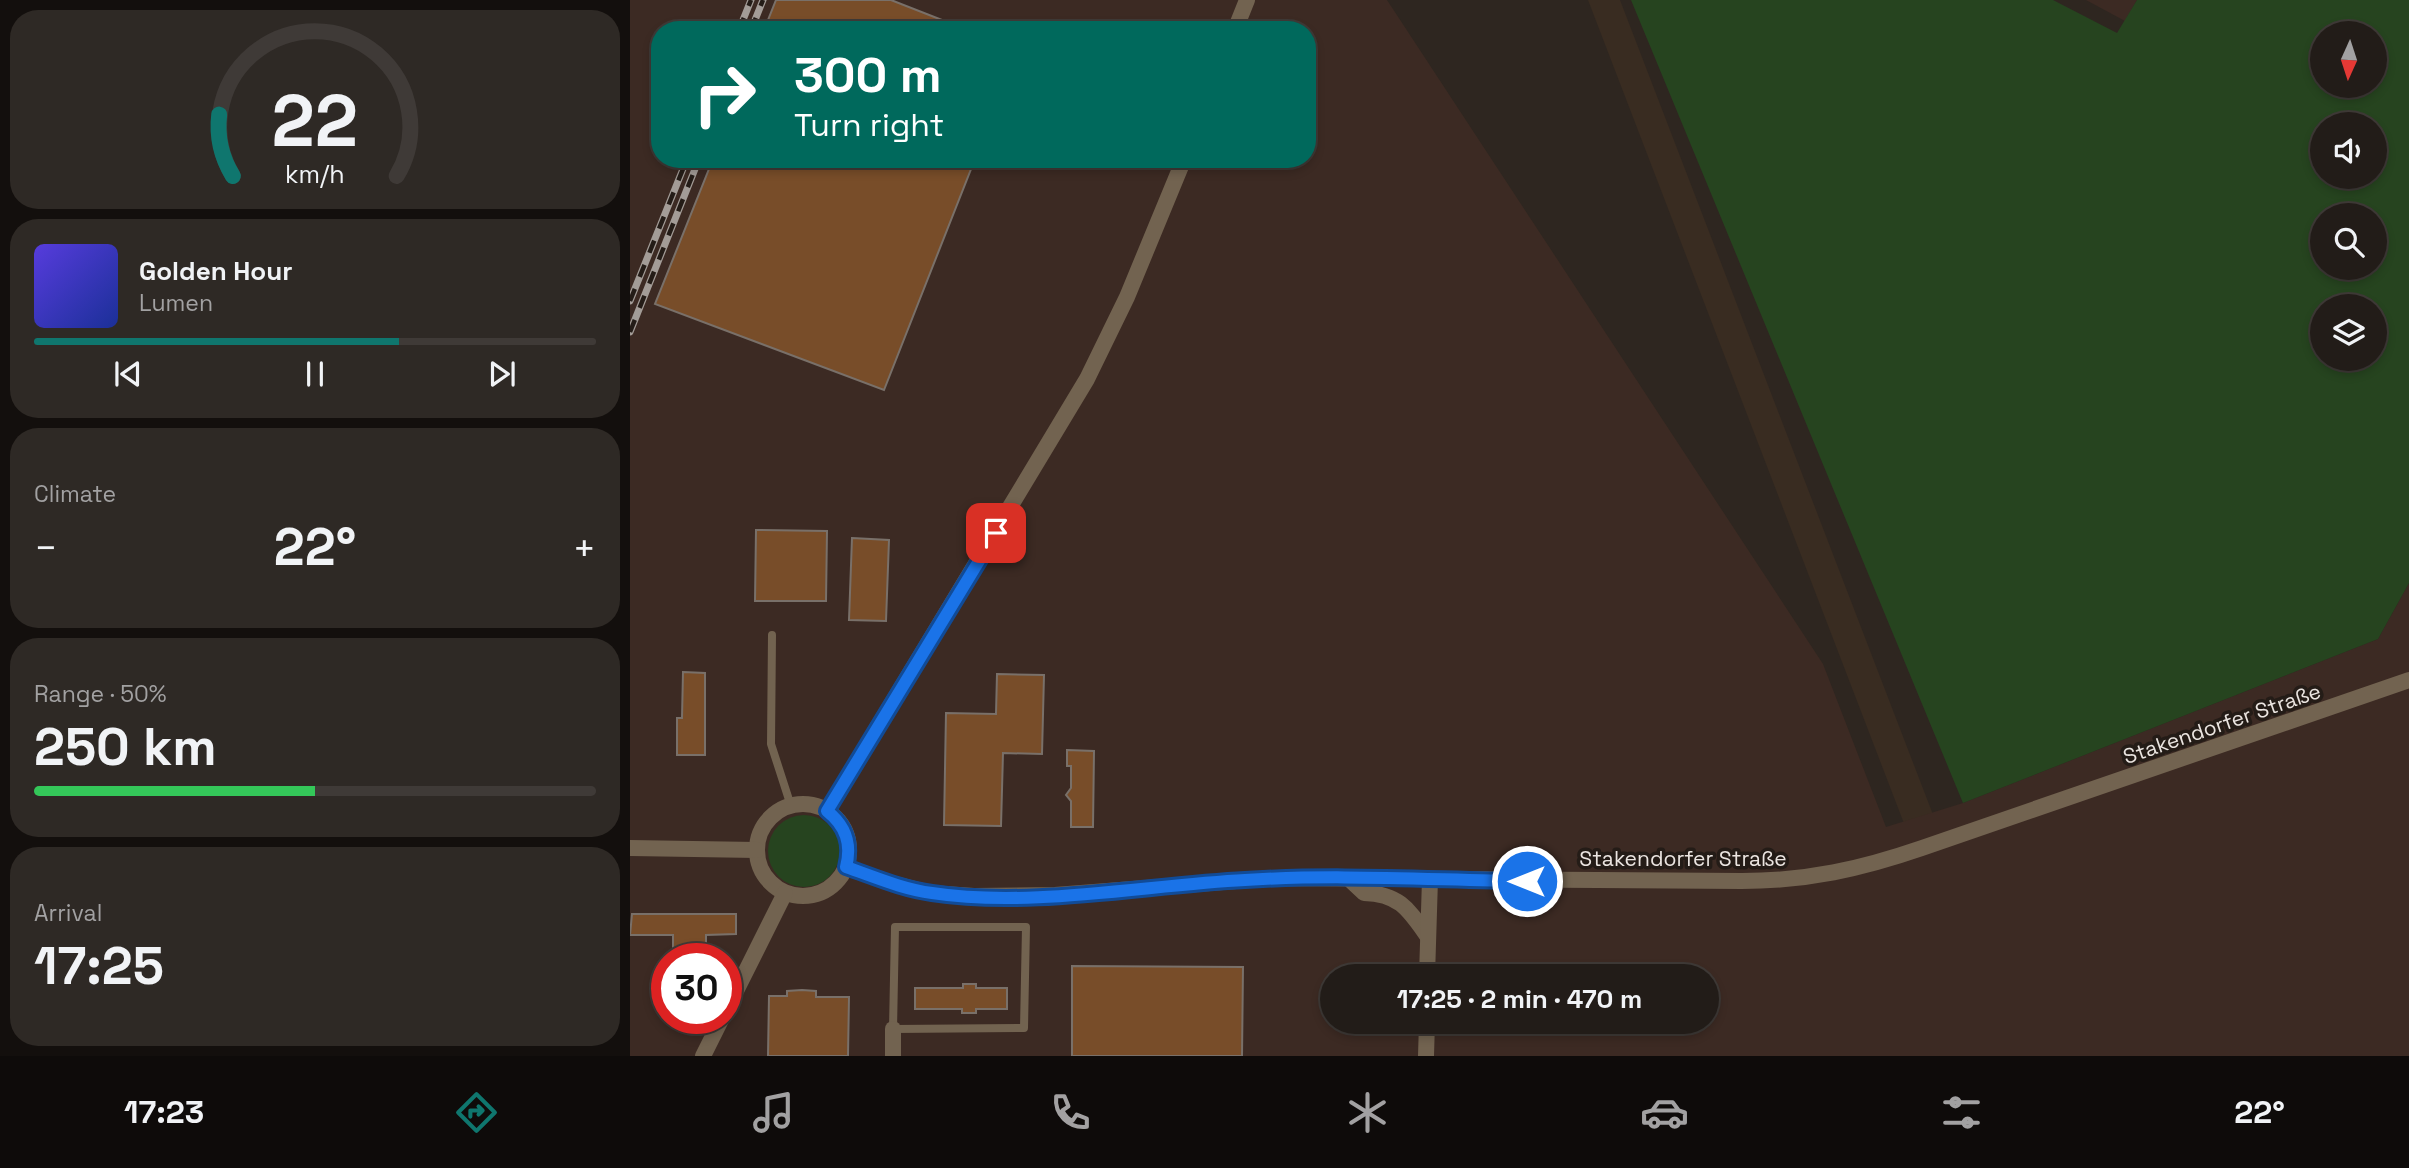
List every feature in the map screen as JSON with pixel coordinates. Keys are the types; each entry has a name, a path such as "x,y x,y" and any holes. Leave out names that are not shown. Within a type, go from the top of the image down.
{"street":[{"path":"1239,21 1247,0"},
{"path":"827,811 1082,389 1127,297 1180,168"},
{"name":"Stakendorfer Straße","path":"846,867 930,893 974,896 1055,895 1245,880 1348,878 1760,881 1833,874 1922,849 2409,680"},
{"path":"810,805 827,811 845,831 849,849 846,867 838,881 817,894 801,896 777,888 765,875 758,859 758,840 767,822 791,806 810,805"},
{"path":"630,848 757,850"},
{"path":"1348,878 1364,893 1382,894 1395,899 1413,916 1428,937"},
{"path":"1427,964 1430,879"},
{"path":"742,979 785,892"},
{"path":"893,1029 893,1056"},
{"path":"703,1056 714,1034"},
{"path":"1426,1056 1427,1034"}],"lane":[{"path":"772,635 771,744 791,806"},
{"path":"895,927 1026,927 1024,1028 893,1029 895,927"}],"shaded area":[{"path":"630,0 1387,0 1823,664 1886,827 1963,803 2378,639 2409,583 2409,1056 630,1056"},
{"path":"1588,0 1620,0 1957,877 1928,886"},
{"path":"2086,0 2137,0 2125,21"}],"green space":[{"path":"1631,0 2053,0 2117,33 2137,0 2409,0 2409,583 2378,639 1963,803"},
{"path":"804,815 824,821 834,831 840,851 834,871 824,881 804,887 784,881 774,871 768,851 774,831 784,821"}],"building":[{"path":"776,0 891,0 945,21 768,21"},
{"path":"709,168 971,168 884,390 655,304"},
{"path":"756,530 827,531 826,601 755,601"},
{"path":"852,538 889,540 886,621 849,620"},
{"path":"683,672 705,673 705,755 677,755 677,718 682,718"},
{"path":"997,674 1044,675 1042,754 1003,753 1001,826 944,825 946,713 996,714"},
{"path":"1067,750 1094,751 1093,827 1071,827 1071,801 1066,795 1071,788 1071,766 1067,766"},
{"path":"632,914 736,914 736,934 706,935 706,943 673,943 673,935 630,935"},
{"path":"1072,966 1243,967 1242,1056 1072,1056"},
{"path":"963,984 976,984 976,988 1007,988 1007,1009 976,1009 976,1013 962,1013 962,1009 915,1009 915,988 963,988"},
{"path":"787,991 816,991 816,997 849,997 848,1056 768,1056 769,996 787,996"}],"railway":[{"path":"743,21 751,0"},
{"path":"755,21 763,0"},
{"path":"630,301 683,168"},
{"path":"630,332 695,168"}],"route":[{"path":"996,533 827,811 845,831 849,849 846,867 930,893 974,896 1055,895 1275,878 1527,881"}]}
